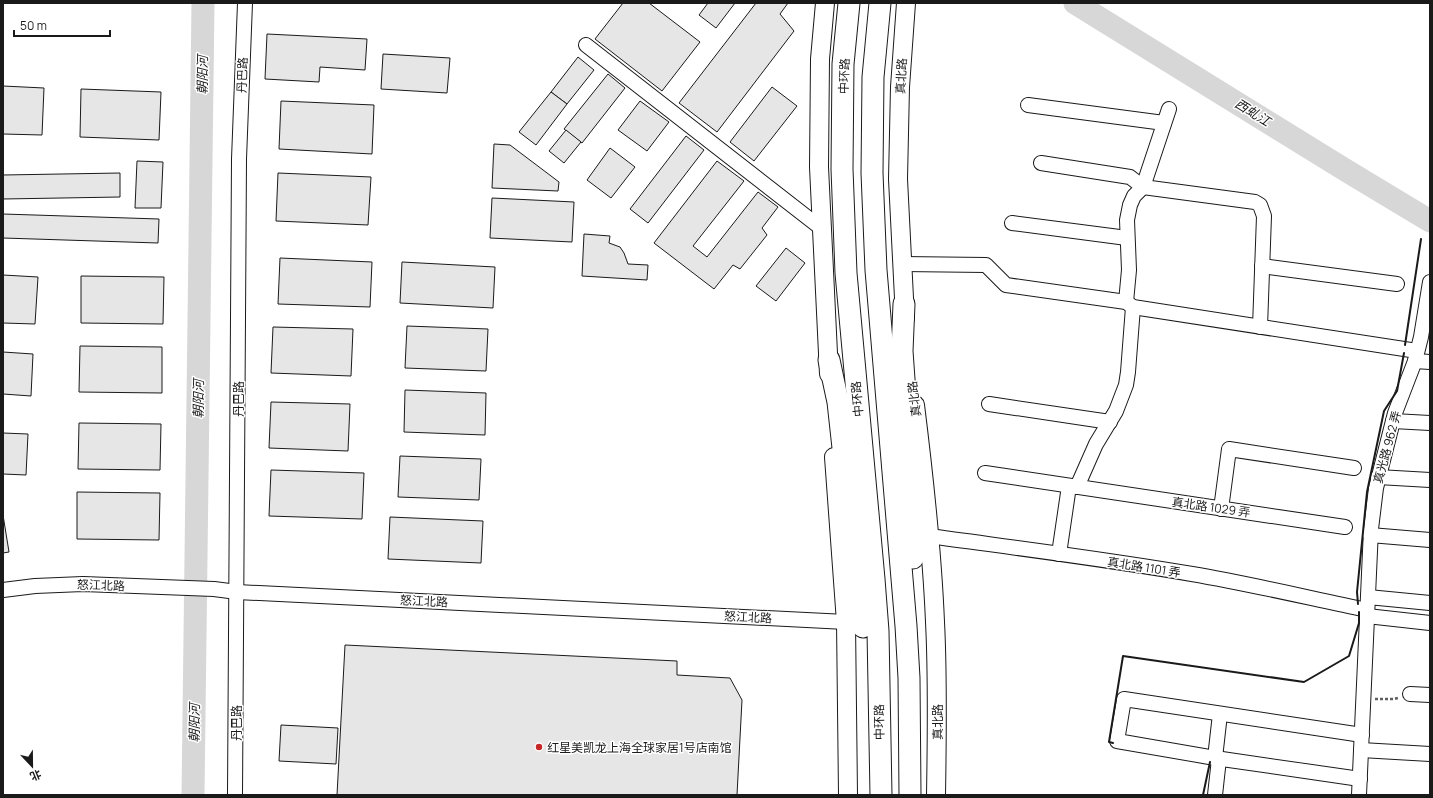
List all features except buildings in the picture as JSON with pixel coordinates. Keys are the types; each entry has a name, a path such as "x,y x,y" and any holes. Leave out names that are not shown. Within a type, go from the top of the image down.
{"highway":[{"name":"中环路","path":"850,3 843,64 842,169 846,273 878,631 881,795"},
{"path":"880,3 873,77 872,173 877,278 909,678"},
{"path":"904,304 902,352 910,464 914,567 909,678 910,795"},
{"path":"829,360 838,402 859,581 864,632 871,753 876,795"}],"main road":[{"path":"826,3 820,59 819,167 821,228 846,622 848,795"},
{"name":"真北路","path":"906,3 900,87 898,179 904,304 929,536 935,622 937,729 936,795"}],"street":[{"name":"丹巴路","path":"235,795 239,159 245,3"},
{"path":"586,45 821,228"},
{"path":"1028,104 1164,123"},
{"path":"1059,550 1073,487 1116,411 1126,385 1128,372 1130,304 1127,220 1130,205 1134,196 1143,187 1169,109"},
{"path":"1042,163 1130,177 1143,187 1255,202 1260,205 1264,216 1260,327"},
{"path":"1012,223 1127,238"},
{"path":"902,264 986,265 1006,285 1130,304 1260,327 1416,356 1430,362"},
{"path":"1262,266 1397,284"},
{"name":"真光路 962 弄","path":"1359,795 1365,608 1370,535 1376,488 1393,421 1416,356 1430,282"},
{"path":"989,404 1110,422"},
{"path":"1393,421 1430,422"},
{"path":"1221,509 1230,449 1354,468"},
{"name":"真北路 1029 弄","path":"985,474 1345,527"},
{"path":"1378,477 1430,480"},
{"path":"1370,535 1430,540"},
{"name":"真北路 1101 弄","path":"929,536 1059,550 1219,579 1365,608"},
{"name":"怒江北路","path":"3,590 35,586 83,584 214,589 237,592 846,622"},
{"path":"1365,608 1430,603"},
{"path":"1365,608 1430,623"},
{"path":"1410,694 1430,695"},
{"path":"1360,779 1217,758 1117,741 1124,699 1362,735"},
{"path":"1214,795 1220,714"},
{"path":"1361,750 1430,754"}],"path":[{"path":"1363,698 1394,699 1410,694"}],"waterway":[{"name":"朝阳河","path":"193,795 203,3"},
{"name":"西虬江","path":"1075,3 1430,221"}],"wall":[{"path":"1405,345 1421,239"},
{"path":"1358,604 1357,592 1367,492 1384,411 1397,391 1404,353"},
{"path":"1113,743 1109,742 1123,656 1304,682 1349,656 1359,623 1359,612"},
{"path":"1203,795 1210,762"}],"place":[{"name":"红星美凯龙上海全球家居1号店南馆","path":"539,747"}]}
